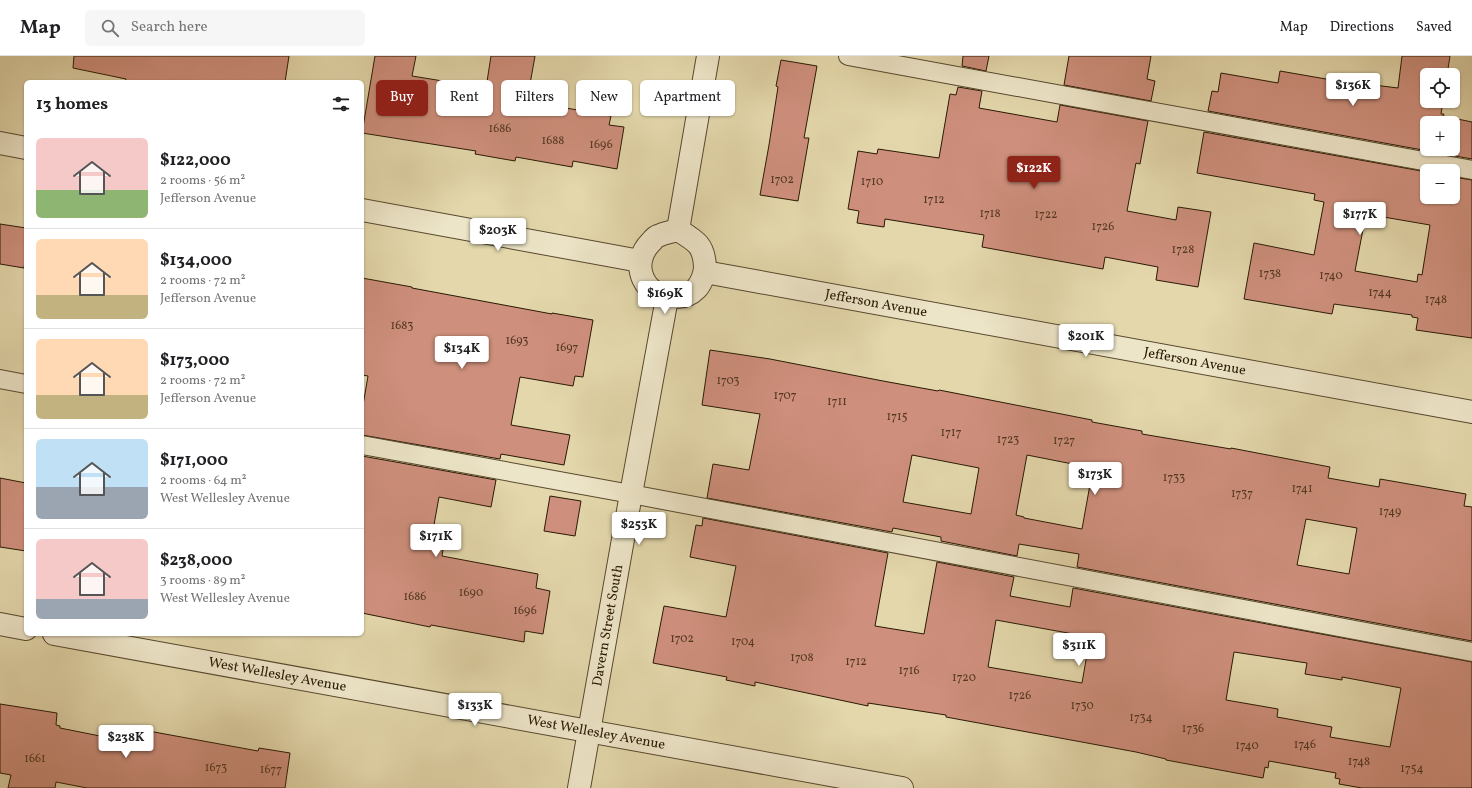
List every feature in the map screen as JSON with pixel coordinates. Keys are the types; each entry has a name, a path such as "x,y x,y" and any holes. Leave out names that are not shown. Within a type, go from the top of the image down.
{"street":[{"path":"678,230 708,56"},
{"path":"0,143 24,148"},
{"path":"364,210 640,261"},
{"path":"678,230 699,246 704,256 705,272 694,291 684,297 668,298 652,291 647,285 641,275 640,261 645,248 656,237 678,230"},
{"name":"Jefferson Avenue","path":"705,272 1472,412"},
{"name":"Davern Street South","path":"579,788 631,494 668,298"},
{"path":"0,624 24,629"},
{"name":"West Wellesley Avenue","path":"65,636 902,788"}],"lane":[{"path":"848,56 1472,170"},
{"path":"0,379 24,384"},
{"path":"364,445 1472,652"}],"building":[{"path":"74,56 289,56 285,80 126,80 73,68"},
{"path":"375,56 416,56 412,76 437,80 436,116 493,116 493,80 487,80 491,56 535,56 531,80 501,80 501,116 568,116 568,108 576,110 576,116 611,116 609,125 624,127 617,169 573,161 572,167 516,157 515,161 475,154 476,151 364,133 364,121"},
{"path":"963,56 989,56 986,71 962,66"},
{"path":"1069,56 1151,56 1147,79 1155,81 1151,101 1064,85"},
{"path":"1402,56 1450,56 1448,68 1420,68 1420,108 1442,108 1441,114 1444,114 1443,116 1420,116 1420,150 1208,111 1212,91 1218,92 1221,73 1278,83 1280,71 1366,86 1366,84 1398,88"},
{"path":"781,60 817,66 804,138 809,138 798,201 760,195 769,145 778,87 776,86"},
{"path":"958,87 982,91 979,108 1057,122 1060,105 1148,121 1140,164 1136,163 1127,211 1176,220 1178,207 1211,212 1198,287 1156,280 1158,267 1105,257 1103,269 982,247 984,235 885,219 884,227 857,223 859,211 848,209 858,151 877,154 878,149 939,158 950,94 956,95"},
{"path":"1460,120 1472,122 1472,159 1456,156 1460,156"},
{"path":"1204,132 1420,171 1420,204 1460,204 1460,178 1472,180 1472,338 1416,330 1418,318 1412,317 1412,315 1334,304 1332,314 1244,299 1254,243 1314,255 1324,202 1314,200 1315,194 1197,173","holes":["1366,214 1430,225 1422,275 1418,274 1417,282 1355,271"]},
{"path":"0,224 24,228 24,268 0,264"},
{"path":"364,278 552,314 593,320 583,377 575,376 573,386 520,377 511,425 570,435 564,465 501,454 500,459 364,435 364,399 368,376 364,375"},
{"path":"710,350 770,359 883,381 939,390 1092,420 1092,422 1142,431 1142,434 1231,448 1330,467 1328,478 1379,487 1380,479 1466,494 1464,506 1472,507 1472,641 1077,567 1079,554 1019,544 1017,556 941,541 941,537 893,528 892,532 707,498 713,464 749,470 760,414 702,405","holes":["912,455 979,468 971,514 903,502","1027,455 1093,468 1082,529 1024,518 1016,515","1306,519 1357,528 1349,574 1297,565"]},
{"path":"364,456 496,480 491,507 439,497 430,547 443,550 442,556 538,574 536,588 550,591 543,634 525,631 524,642 431,625 430,627 364,613"},
{"path":"0,478 24,483 24,551 0,547"},
{"path":"550,496 581,501 575,536 544,531"},
{"path":"703,518 888,553 875,626 924,634 937,562 1014,577 1010,596 1070,607 1073,588 1472,662 1472,788 1362,788 1339,784 1340,779 1335,778 1336,773 1269,761 1268,768 1265,767 1263,778 1166,760 1136,752 946,717 946,715 868,703 868,706 755,682 755,686 726,680 727,677 653,663 664,606 726,617 736,566 690,557 696,525 702,526","holes":["996,620 1090,637 1082,683 988,667","1234,652 1307,663 1305,674 1342,680 1342,677 1401,688 1390,747 1330,737 1332,727 1277,717 1278,709 1226,700"]},
{"path":"0,704 57,713 56,725 60,726 60,728 140,744 143,730 258,751 259,748 290,753 285,788 87,788 56,782 55,788 8,788 11,775 0,773"}]}
